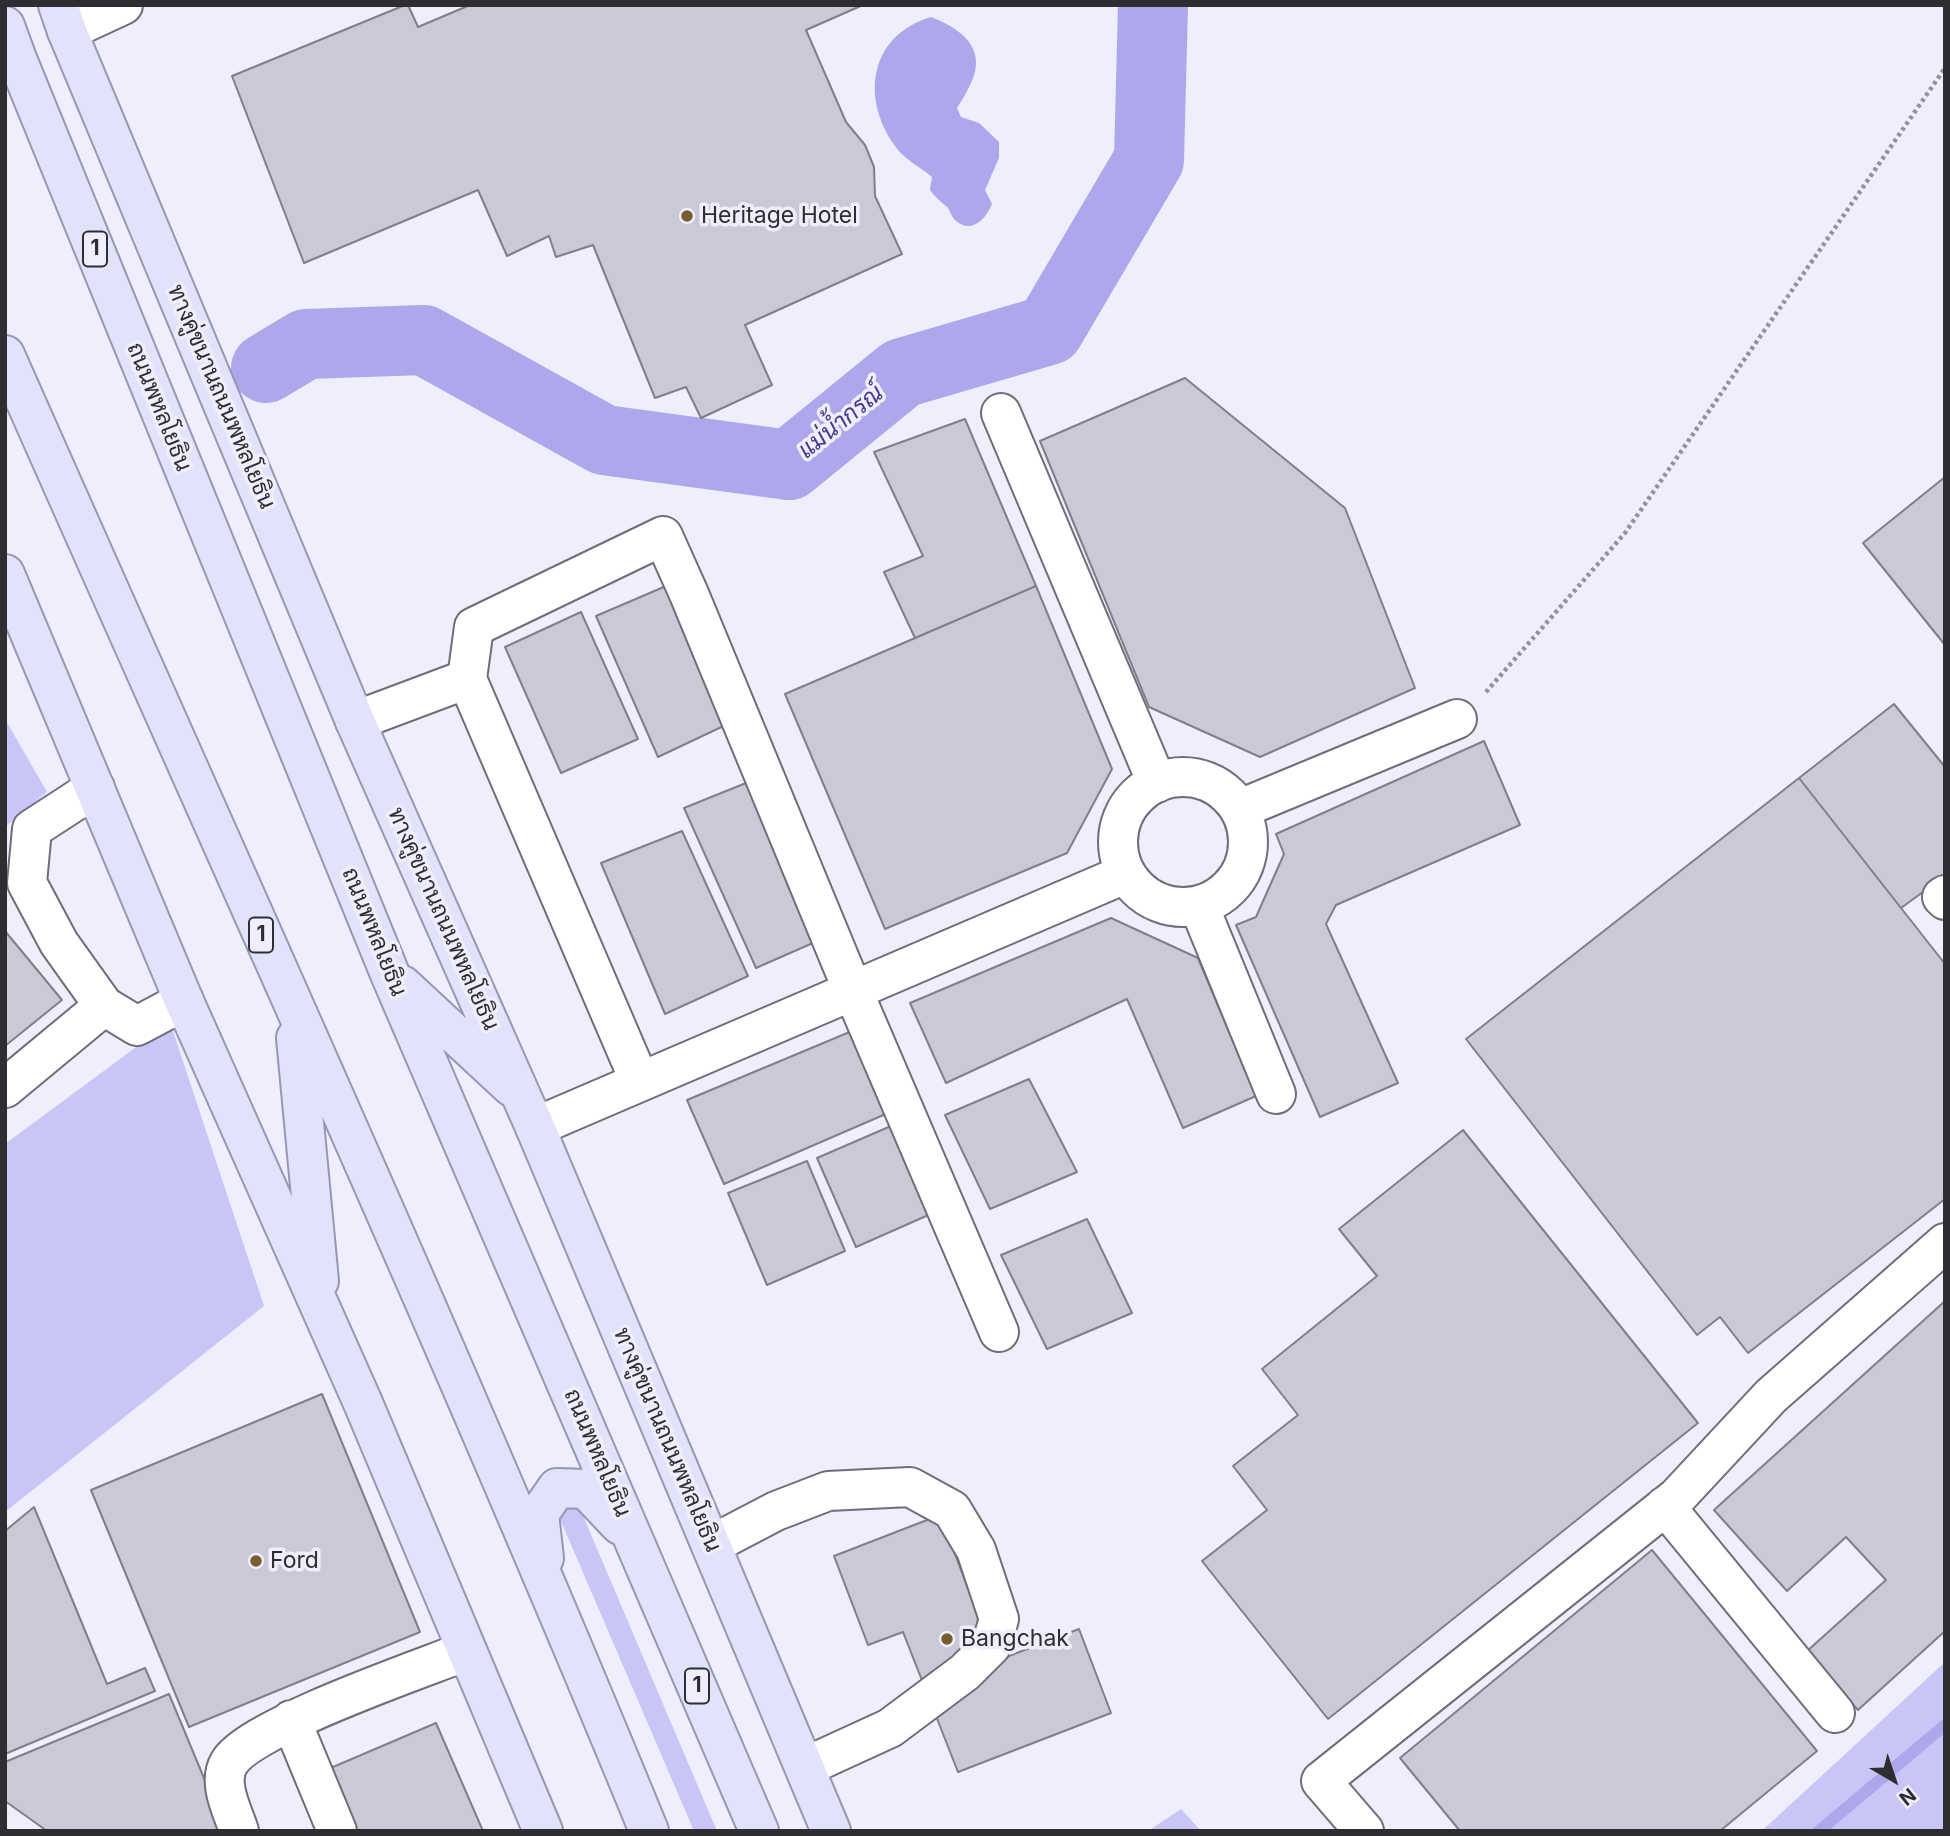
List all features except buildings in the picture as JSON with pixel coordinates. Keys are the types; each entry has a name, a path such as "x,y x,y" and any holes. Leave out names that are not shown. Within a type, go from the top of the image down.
{"main road":[{"name":"ทางคู่ขนานถนนพหลโยธิน","path":"62,18 355,721 529,1112 831,1831"},
{"name":"ถนนพหลโยธิน","path":"5,26 390,974 759,1831"},
{"name":"1","path":"5,355 449,1356 649,1831"},
{"path":"5,574 184,1001 363,1403 543,1831"},
{"path":"390,974 529,1112"},
{"path":"292,1006 323,1315"},
{"path":"546,1581 539,1514 557,1488 586,1489 635,1540"}],"lane":[{"path":"62,18 123,5"},
{"path":"1002,413 1157,783"},
{"path":"640,1082 467,679 474,628 663,536 999,1332"},
{"path":"355,721 467,679"},
{"path":"1240,809 1457,719"},
{"path":"1189,777 1210,782 1226,792 1240,809 1248,831 1249,852 1242,874 1227,891 1199,906 1176,908 1154,902 1139,892 1125,874 1117,848 1119,825 1129,804 1145,789 1157,783 1165,779 1189,777"},
{"path":"95,789 32,829 27,884 59,943 104,1006 137,1026 184,1001"},
{"path":"529,1112 640,1082 1125,874"},
{"path":"1199,906 1276,1094"},
{"path":"5,1088 104,1006"},
{"path":"1364,1831 1321,1781 1677,1497 1771,1396 1945,1243"},
{"path":"711,1545 776,1511 828,1491 910,1487 952,1510 976,1550 999,1619 991,1646 965,1672 890,1728 805,1767"},
{"path":"1665,1506 1835,1713"},
{"path":"239,1831 225,1779 229,1763 248,1746 291,1720 466,1651"},
{"path":"291,1720 337,1831"}],"path":[{"path":"1457,719 1488,690 1625,533 1945,68"}],"shaded area":[{"path":"931,17 961,33 976,59 975,71 957,108 961,117 979,123 999,142 999,158 985,190 992,204 982,220 967,226 955,220 930,190 932,177 895,146 877,108 877,70 884,53 895,38 911,26"},
{"path":"5,719 47,792 5,827"},
{"path":"170,1022 264,1306 5,1512 5,1144"},
{"path":"567,1503 581,1511 717,1831 694,1831 557,1512"},
{"path":"1945,1662 1945,1831 1761,1831 1765,1828"},
{"path":"1181,1809 1201,1831 1148,1831"}],"waterway":[{"name":"แม่น้ำกรณ์","path":"266,368 306,344 424,340 604,440 789,465 902,373 1049,330 1149,160 1153,5"},
{"path":"1819,1831 1945,1725"}],"place":[{"name":"Heritage Hotel","path":"687,216"},
{"name":"Ford","path":"256,1561"},
{"name":"Bangchak","path":"947,1639"}]}
